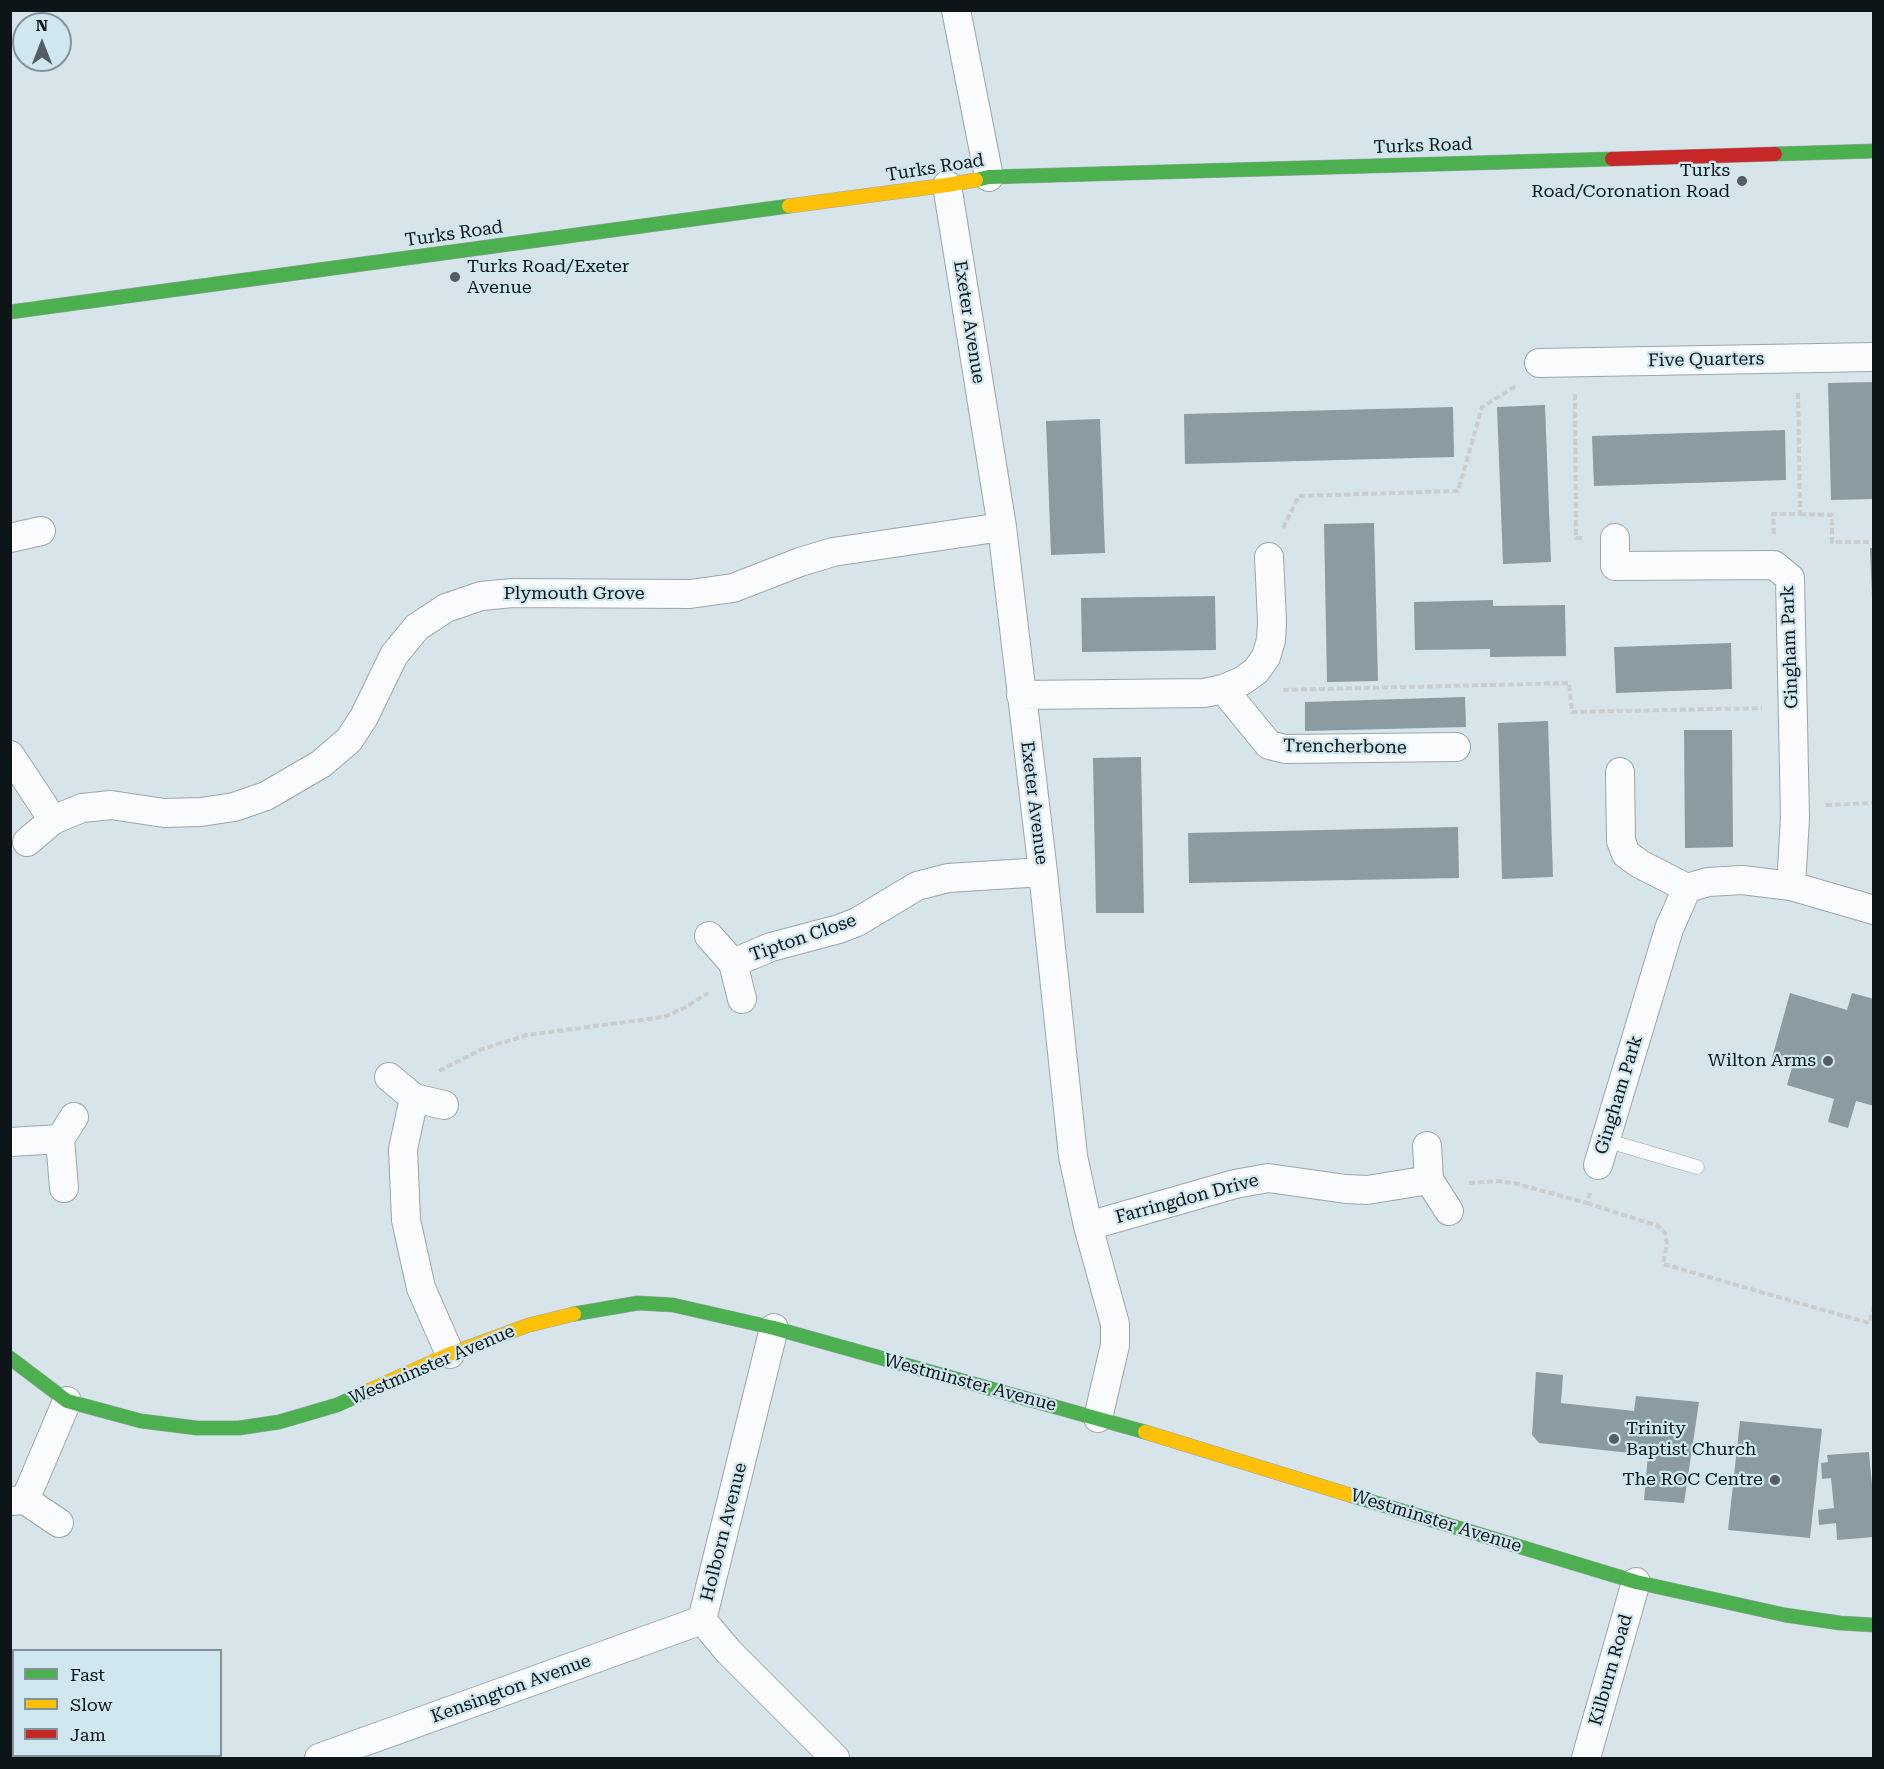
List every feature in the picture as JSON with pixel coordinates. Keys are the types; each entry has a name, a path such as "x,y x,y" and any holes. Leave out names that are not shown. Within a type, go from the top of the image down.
{"street":[{"path":"956,10 989,177"},
{"name":"Turks Road","path":"10,312 947,185 989,177 1874,151"},
{"name":"Exeter Avenue","path":"947,185 1002,526 1043,872 1072,1156 1088,1226 1115,1324 1115,1345 1098,1418"},
{"name":"Five Quarters","path":"1555,363 1874,357"},
{"name":"Plymouth Grove","path":"27,842 53,820 82,808 111,805 164,813 201,812 234,807 266,796 321,764 348,740 364,717 394,655 417,627 446,608 481,596 513,593 690,594 733,588 833,552 1002,526"},
{"path":"10,538 41,531"},
{"name":"Gingham Park","path":"1615,538 1615,566 1774,565 1790,578 1795,805 1791,886"},
{"path":"1021,695 1204,693 1235,684 1256,671 1266,657 1271,640 1269,557"},
{"name":"Trencherbone","path":"1235,684 1269,745 1285,749 1456,747"},
{"path":"10,755 53,820"},
{"path":"1620,772 1621,841 1626,854 1640,864 1687,888 1708,882 1742,880 1791,886 1874,910"},
{"name":"Tipton Close","path":"709,936 737,979 771,947 857,922 917,886 948,878 1043,872"},
{"name":"Gingham Park","path":"1602,1153 1669,929 1687,888"},
{"path":"389,1077 414,1098 444,1105"},
{"path":"414,1098 403,1149 406,1220 421,1288 450,1354"},
{"path":"10,1142 67,1128 64,1188"},
{"path":"1427,1146 1431,1183 1449,1211"},
{"name":"Farringdon Drive","path":"1088,1226 1235,1184 1268,1178 1367,1190 1431,1183"},
{"name":"Westminster Avenue","path":"10,1358 67,1401 141,1420 197,1428 239,1428 279,1422 337,1405 450,1354 529,1325 592,1310 638,1303 673,1305 774,1328 1098,1418 1636,1582 1785,1615 1840,1623 1874,1625"},
{"name":"Holborn Avenue","path":"774,1328 702,1620 729,1652 835,1758"},
{"path":"58,1523 18,1501 67,1401"},
{"name":"Kilburn Road","path":"1586,1758 1636,1582"},
{"name":"Kensington Avenue","path":"320,1758 702,1620"}],"lane":[{"path":"1602,1153 1697,1167"}],"path":[{"path":"1797,359 1800,514"},
{"path":"1269,557 1299,496 1458,491 1482,407 1555,363 1576,538 1615,538"},
{"path":"1774,565 1773,514 1832,515 1832,542 1874,542"},
{"path":"1235,684 1259,691 1569,683 1572,712 1793,708"},
{"path":"1795,805 1874,803"},
{"path":"414,1098 442,1069 482,1049 527,1035 664,1017 737,979"},
{"path":"1587,1203 1602,1153"},
{"path":"1431,1183 1497,1181 1514,1183 1587,1203 1658,1226 1665,1233 1667,1244 1663,1264 1869,1323 1874,1306"}],"building":[{"path":"1874,382 1874,499 1831,500 1828,383"},
{"path":"1545,405 1551,562 1503,564 1497,407"},
{"path":"1453,407 1454,457 1185,464 1184,414"},
{"path":"1100,419 1105,553 1051,555 1046,421"},
{"path":"1785,430 1786,480 1594,486 1592,436"},
{"path":"1374,523 1378,681 1327,682 1324,524"},
{"path":"1870,548 1874,548 1874,596 1872,596"},
{"path":"1215,596 1216,650 1082,652 1081,598"},
{"path":"1493,600 1493,606 1565,605 1566,656 1490,657 1490,649 1415,650 1414,602"},
{"path":"1731,643 1732,689 1616,693 1614,647"},
{"path":"1465,697 1466,727 1305,731 1305,702"},
{"path":"1548,721 1553,877 1502,879 1498,723"},
{"path":"1684,730 1732,730 1733,847 1685,848"},
{"path":"1141,757 1144,913 1096,913 1093,758"},
{"path":"1458,827 1459,878 1189,883 1188,833"},
{"name":"Wilton Arms","path":"1790,993 1847,1010 1852,993 1874,999 1874,1106 1856,1101 1848,1128 1828,1122 1834,1099 1787,1085 1793,1064 1772,1058"},
{"name":"Trinity Baptist Church","path":"1536,1372 1563,1375 1561,1403 1634,1411 1636,1396 1699,1402 1684,1503 1644,1500 1648,1455 1539,1443 1532,1435"},
{"name":"The ROC Centre","path":"1740,1421 1822,1429 1810,1538 1728,1530"},
{"path":"1869,1452 1874,1537 1837,1540 1836,1523 1819,1525 1818,1510 1834,1508 1831,1478 1822,1479 1821,1463 1828,1462 1827,1455"}],"traffic: fast":[{"path":"1775,154 1874,151"},
{"path":"976,180 989,177 1612,159"},
{"path":"10,312 789,206"},
{"path":"574,1314 638,1303 673,1305 774,1328 1145,1432"},
{"path":"10,1358 67,1401 141,1421 197,1428 239,1428 279,1422 337,1405 368,1391"},
{"path":"1353,1496 1636,1582 1785,1615 1840,1623 1874,1625"}],"traffic: slow":[{"path":"789,206 976,180"},
{"path":"368,1391 450,1354 529,1325 574,1314"},
{"path":"1145,1432 1353,1496"}],"traffic: jam":[{"path":"1612,159 1775,154"}],"place":[{"name":"Turks Road/Coronation Road","path":"1742,181"},
{"name":"Turks Road/Exeter Avenue","path":"455,277"},
{"name":"Wilton Arms","path":"1828,1061"},
{"name":"Trinity Baptist Church","path":"1614,1439"},
{"name":"The ROC Centre","path":"1775,1480"}]}
